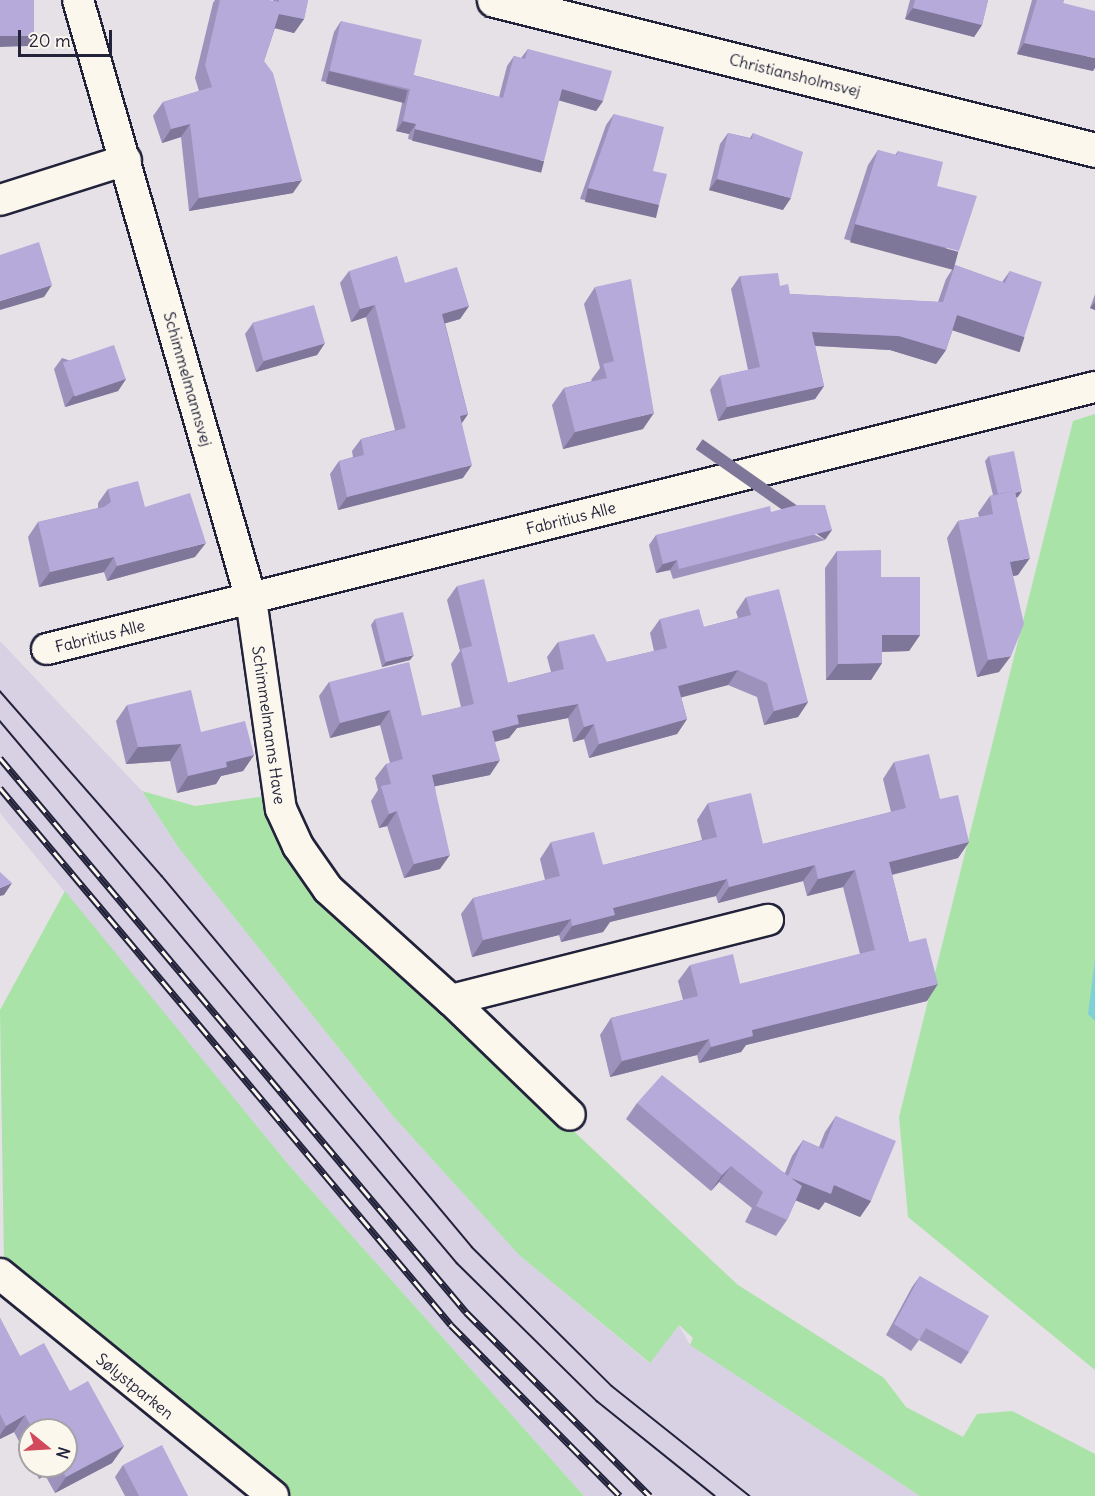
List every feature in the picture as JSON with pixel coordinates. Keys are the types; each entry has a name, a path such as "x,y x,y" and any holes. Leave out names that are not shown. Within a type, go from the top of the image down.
{"street":[{"name":"Schimmelmannsvej","path":"78,0 251,599"},
{"name":"Christiansholmsvej","path":"494,0 1095,150"},
{"path":"0,200 126,160"},
{"name":"Fabritius Alle","path":"47,650 1095,387"},
{"name":"Schimmelmanns Have","path":"251,599 281,809 298,846 328,889 451,1000 570,1115"},
{"path":"451,1000 768,920"},
{"name":"Sølystparken","path":"0,1274 273,1496"}],"shaded area":[{"path":"0,641 142,791 178,847 393,1116 519,1255 649,1363 678,1324 690,1345 920,1496 584,1496 287,1163 0,813"}],"green space":[{"path":"1095,414 1095,1370 908,1217 899,1117 1073,421"},
{"path":"142,791 195,806 267,796 289,859 325,907 443,1009 738,1285 884,1378 906,1407 963,1437 977,1414 1012,1411 1095,1454 1095,1496 920,1496 690,1345 693,1338 679,1325 650,1363 519,1255 393,1116 178,847"},
{"path":"65,891 287,1163 584,1496 284,1496 4,1263 0,1010"}],"water":[{"path":"1095,959 1095,1021 1088,1014"}],"building":[{"path":"0,0 34,0 34,36 0,36"},
{"path":"220,0 279,2 279,0 308,0 304,19 279,14 264,61 273,73 302,180 199,198 190,124 171,129 163,102 212,87 205,65"},
{"path":"915,0 988,0 982,25 913,8"},
{"path":"1037,0 1064,0 1063,3 1095,11 1095,58 1024,43"},
{"path":"341,21 422,40 410,89 330,71"},
{"path":"528,49 612,71 603,101 562,89 544,161 415,129 416,124 403,121 413,75 503,98 514,56 525,59"},
{"path":"614,114 664,127 653,171 667,174 659,205 588,188"},
{"path":"728,133 752,139 753,133 803,152 791,198 717,179"},
{"path":"878,150 897,155 898,151 943,162 937,186 977,196 959,251 855,224"},
{"path":"39,242 52,285 0,301 0,255"},
{"path":"397,256 405,283 457,267 469,306 442,314 468,414 460,416 472,465 347,497 339,461 364,455 361,439 406,428 375,305 360,309 349,271"},
{"path":"955,265 1005,283 1010,271 1042,282 1024,337 957,315 946,350 899,336 812,332 824,386 727,407 720,376 760,367 740,276 778,273 780,286 788,284 790,294 943,302"},
{"path":"631,279 654,413 575,432 564,388 607,378 603,364 614,361 595,287"},
{"path":"314,305 325,343 264,361 252,323"},
{"path":"114,345 126,379 75,397 63,363"},
{"path":"1014,451 1022,491 998,494 989,456"},
{"path":"138,481 145,507 190,493 206,543 117,566 114,557 50,572 38,522 104,507 111,502 108,489"},
{"path":"1015,491 1030,558 1010,562 1024,624 1011,656 988,660 958,521 993,514 990,496"},
{"path":"797,505 825,505 832,530 679,569 677,560 663,564 656,535 770,506 771,512"},
{"path":"881,550 881,577 920,577 920,635 882,635 882,663 838,664 837,551"},
{"path":"484,579 508,683 564,669 558,642 594,634 607,662 667,648 660,619 699,609 704,627 751,615 746,597 779,589 808,702 774,711 767,683 738,670 678,686 687,719 599,744 594,724 584,727 578,704 517,715 519,724 492,731 500,760 432,775 450,855 414,864 397,811 389,814 381,786 391,784 386,764 403,759 390,710 340,723 329,682 409,662 422,716 474,704 461,649 472,646 457,586"},
{"path":"403,612 414,655 386,662 375,619"},
{"path":"191,690 201,732 245,721 254,755 226,762 227,767 188,776 181,744 138,747 127,705"},
{"path":"929,754 940,799 958,795 969,842 889,862 909,942 926,938 938,984 752,1030 753,1036 711,1047 709,1039 622,1061 611,1018 698,996 690,965 733,954 740,984 875,950 855,870 818,879 815,865 729,887 727,879 613,908 615,915 572,926 571,919 483,940 473,898 560,876 551,842 594,832 603,865 717,837 708,803 751,793 763,844 906,808 894,762"},
{"path":"0,872 12,883 0,888"},
{"path":"662,1075 788,1176 803,1140 823,1149 836,1116 896,1141 871,1201 834,1185 831,1194 791,1178 802,1186 787,1220 756,1206 763,1192 731,1166 722,1175 637,1103"},
{"path":"920,1276 989,1316 969,1352 926,1328 919,1340 894,1324"},
{"path":"0,1318 20,1356 44,1343 70,1391 88,1381 124,1446 78,1471 78,1418 27,1418 25,1415 6,1426 0,1414"},
{"path":"162,1445 188,1496 139,1496 123,1465"}],"tram line":[{"path":"0,691 162,876 472,1247 612,1386 750,1496"},
{"path":"0,721 457,1263 597,1401 715,1496"}],"railway":[{"path":"0,758 466,1312 650,1496"},
{"path":"0,788 451,1325 620,1496"}]}
